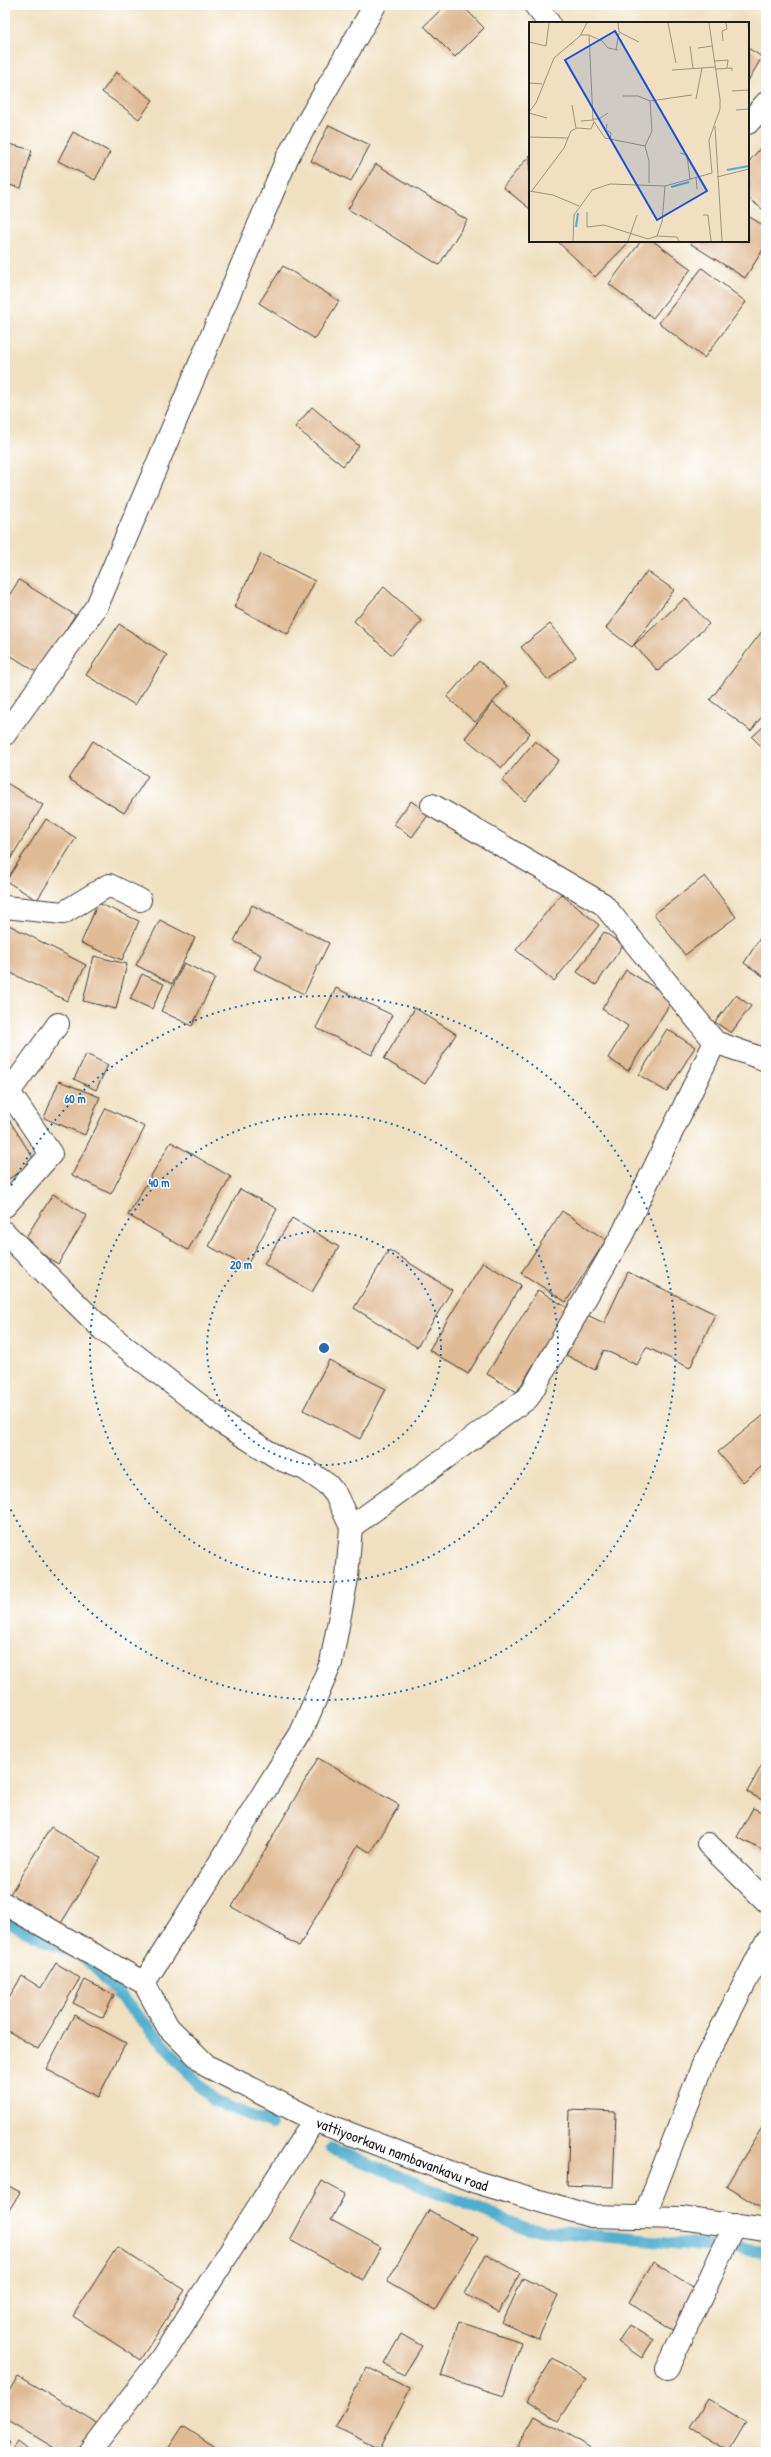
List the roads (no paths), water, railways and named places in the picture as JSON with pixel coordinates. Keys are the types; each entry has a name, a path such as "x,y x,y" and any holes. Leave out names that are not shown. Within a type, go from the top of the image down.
{"street":[{"path":"5,734 97,606 288,156 375,5"},
{"path":"535,5 548,22"},
{"path":"749,122 766,102"},
{"path":"432,805 603,904 715,1042 766,1060"},
{"path":"5,907 63,913 108,885 140,900"},
{"path":"5,1206 51,1154 9,1092 58,1024"},
{"path":"351,1526 528,1398 622,1235 715,1042"},
{"path":"5,1233 102,1329 212,1414 280,1459 305,1469 328,1485 336,1495 351,1526 347,1578 331,1663 301,1733 144,1983"},
{"path":"708,1844 766,1901"},
{"path":"5,1904 144,1983 168,2027 207,2066 314,2120"},
{"path":"644,2217 704,2062 766,1942"},
{"name":"vattiyoorkavu nambavankavu road","path":"89,2452 162,2357 314,2120 476,2182 590,2216 681,2218 766,2230"},
{"path":"667,2369 735,2225"}],"waterway":[{"path":"5,1921 63,1948"},
{"path":"83,1958 88,1960 214,2101 271,2124"},
{"path":"332,2149 528,2229 766,2252"}]}
